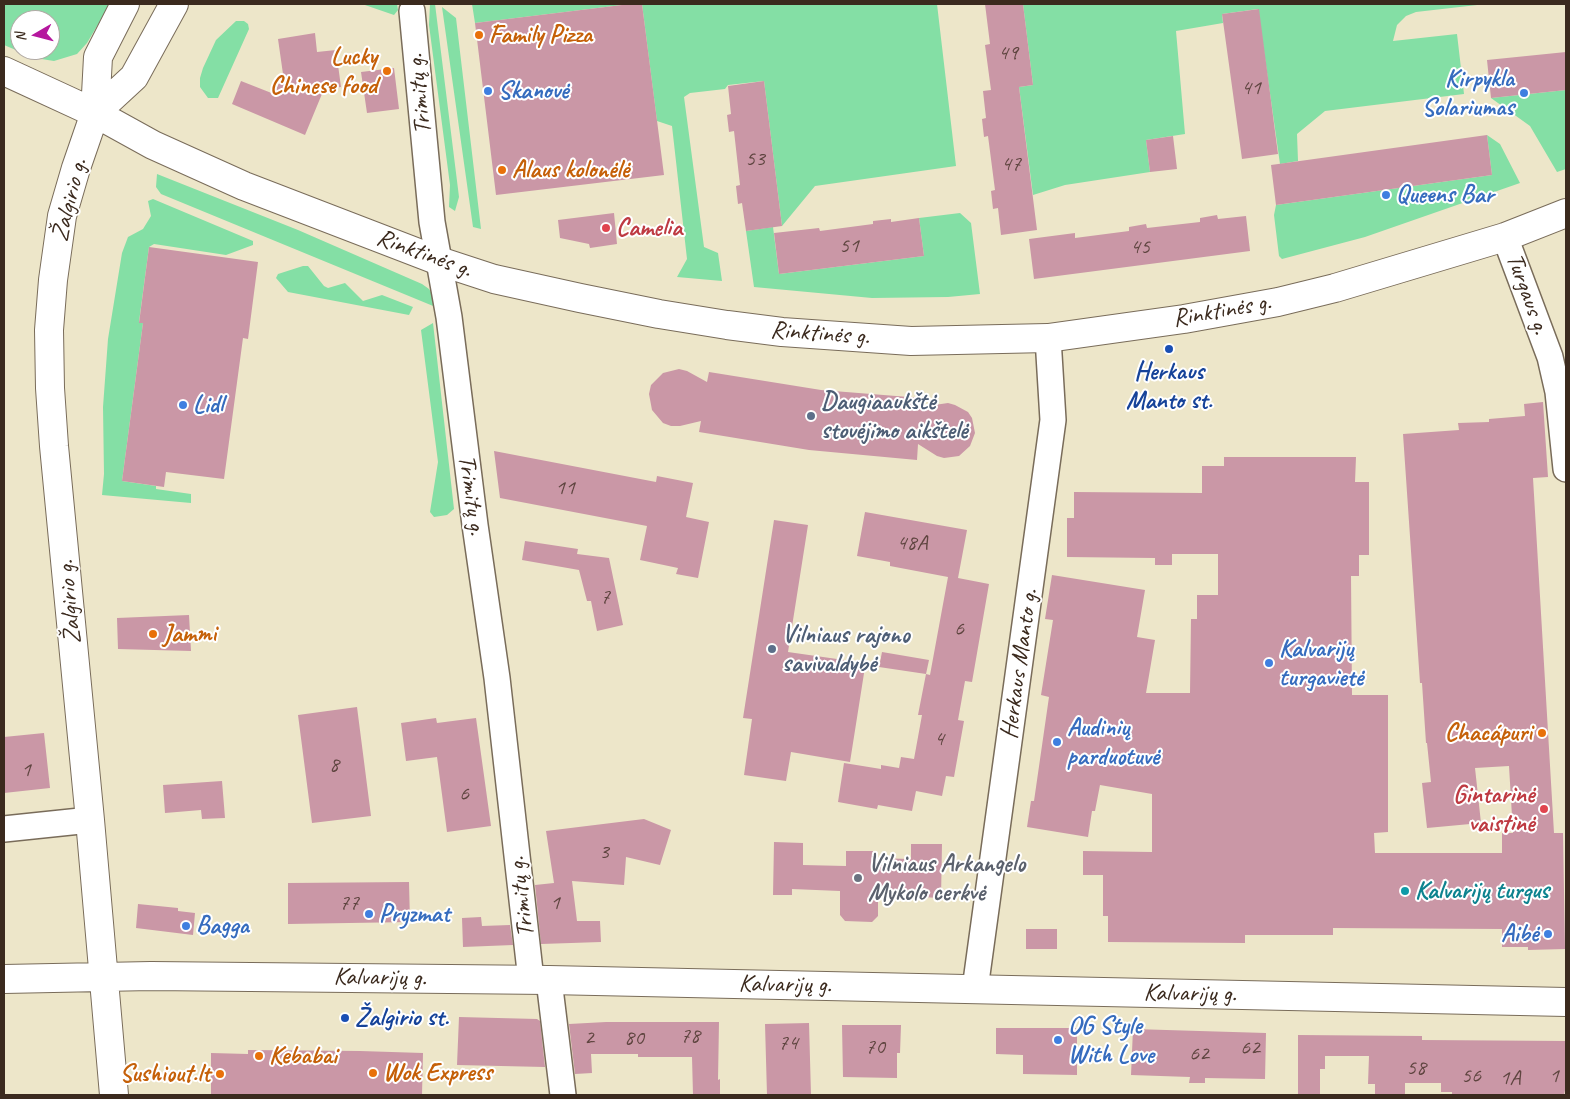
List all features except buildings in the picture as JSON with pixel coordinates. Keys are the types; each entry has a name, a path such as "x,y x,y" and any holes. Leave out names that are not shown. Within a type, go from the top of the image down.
{"main road":[{"path":"95,113 98,57 125,4"},
{"path":"95,113 134,77 174,4"},
{"name":"Rinktinės g.","path":"4,71 95,113 153,145 244,186 439,261 494,279 659,314 782,332 911,341 1048,338 1184,319 1278,302 1335,288 1506,237 1566,213"},
{"name":"Žalgirio g.","path":"95,113 62,216 53,280 49,330 50,388 114,1095"},
{"name":"Kalvarijų g.","path":"4,979 104,976 540,980 1566,1002"}],"street":[{"name":"Trimitų g.","path":"412,11 432,222 449,317 475,525 540,980 563,1095"},
{"name":"Turgaus g.","path":"1506,237 1550,357 1558,392 1566,469"},
{"name":"Herkaus Manto g.","path":"975,989 1053,420 1048,338"},
{"path":"4,830 90,820"}],"green space":[{"path":"4,4 110,4 87,43 77,54 60,59 60,10 10,10 10,48 4,45"},
{"path":"362,4 397,4 398,10 394,15"},
{"path":"430,4 435,4 459,197 455,211 449,207 450,185 429,25"},
{"path":"472,4 630,4 475,23"},
{"path":"642,4 937,4 956,166 815,186 782,226 764,81 728,85 725,89 690,93 684,97 704,247 718,253 722,281 677,277 687,259 672,126 657,121"},
{"path":"1023,4 1486,4 1416,12 1406,16 1397,25 1393,41 1457,34 1464,94 1325,111 1297,134 1298,161 1280,164 1258,9 1222,14 1223,23 1176,31 1185,134 1146,140 1150,172 1065,185 1033,195 1019,87 1033,85"},
{"path":"442,7 456,18 481,229 473,227"},
{"path":"236,21 244,21 248,24 249,29 218,98 208,98 200,87 203,68 216,40"},
{"path":"1566,90 1566,169 1557,172 1530,126 1491,98"},
{"path":"1487,135 1500,144 1520,183 1365,237 1282,259 1279,256 1274,215 1276,205 1492,175"},
{"path":"157,174 298,230 422,284 429,289 435,298 438,308 161,194 156,187"},
{"path":"153,199 253,241 253,245 226,255 154,244 149,247 139,322 143,323 122,481 156,486 156,489 191,494 191,503 102,495 104,474 103,407 108,339 122,253 128,237 143,229 151,216 148,201"},
{"path":"960,213 971,223 980,294 948,297 872,298 754,287 746,231 773,227 779,274 924,256 919,218"},
{"path":"308,266 324,286 328,288 345,283 363,301 382,295 413,307 409,315 288,292 276,278 278,274"},
{"path":"433,323 454,509 447,515 434,517 430,512 438,462 421,330"}],"place":[{"name":"Family Pizza","path":"479,35"},
{"name":"Lucky Chinese food","path":"387,71"},
{"name":"Skanovė","path":"488,91"},
{"name":"Kirpykla Solariumas","path":"1524,93"},
{"name":"Alaus kolonėlė","path":"502,170"},
{"name":"Queens Bar","path":"1386,195"},
{"name":"Camelia","path":"606,228"},
{"name":"Herkaus Manto st.","path":"1169,349"},
{"name":"Lidl","path":"183,405"},
{"name":"Daugiaaukštė stovėjimo aikštelė","path":"811,416"},
{"name":"Jammi","path":"153,634"},
{"name":"Vilniaus rajono savivaldybė","path":"772,649"},
{"name":"Kalvarijų turgavietė","path":"1269,663"},
{"name":"Chacápuri","path":"1542,733"},
{"name":"Audinių parduotuvė","path":"1057,742"},
{"name":"Gintarinė vaistinė","path":"1544,809"},
{"name":"Vilniaus Arkangelo Mykolo cerkvė","path":"858,878"},
{"name":"Kalvarijų turgus","path":"1405,891"},
{"name":"Pryzmat","path":"369,914"},
{"name":"Bagga","path":"186,926"},
{"name":"Aibė","path":"1548,934"},
{"name":"Žalgirio st.","path":"345,1018"},
{"name":"OG Style With Love","path":"1058,1040"},
{"name":"Kebabai","path":"259,1056"},
{"name":"Wok Express","path":"373,1073"},
{"name":"Sushiout.lt","path":"220,1074"}]}
